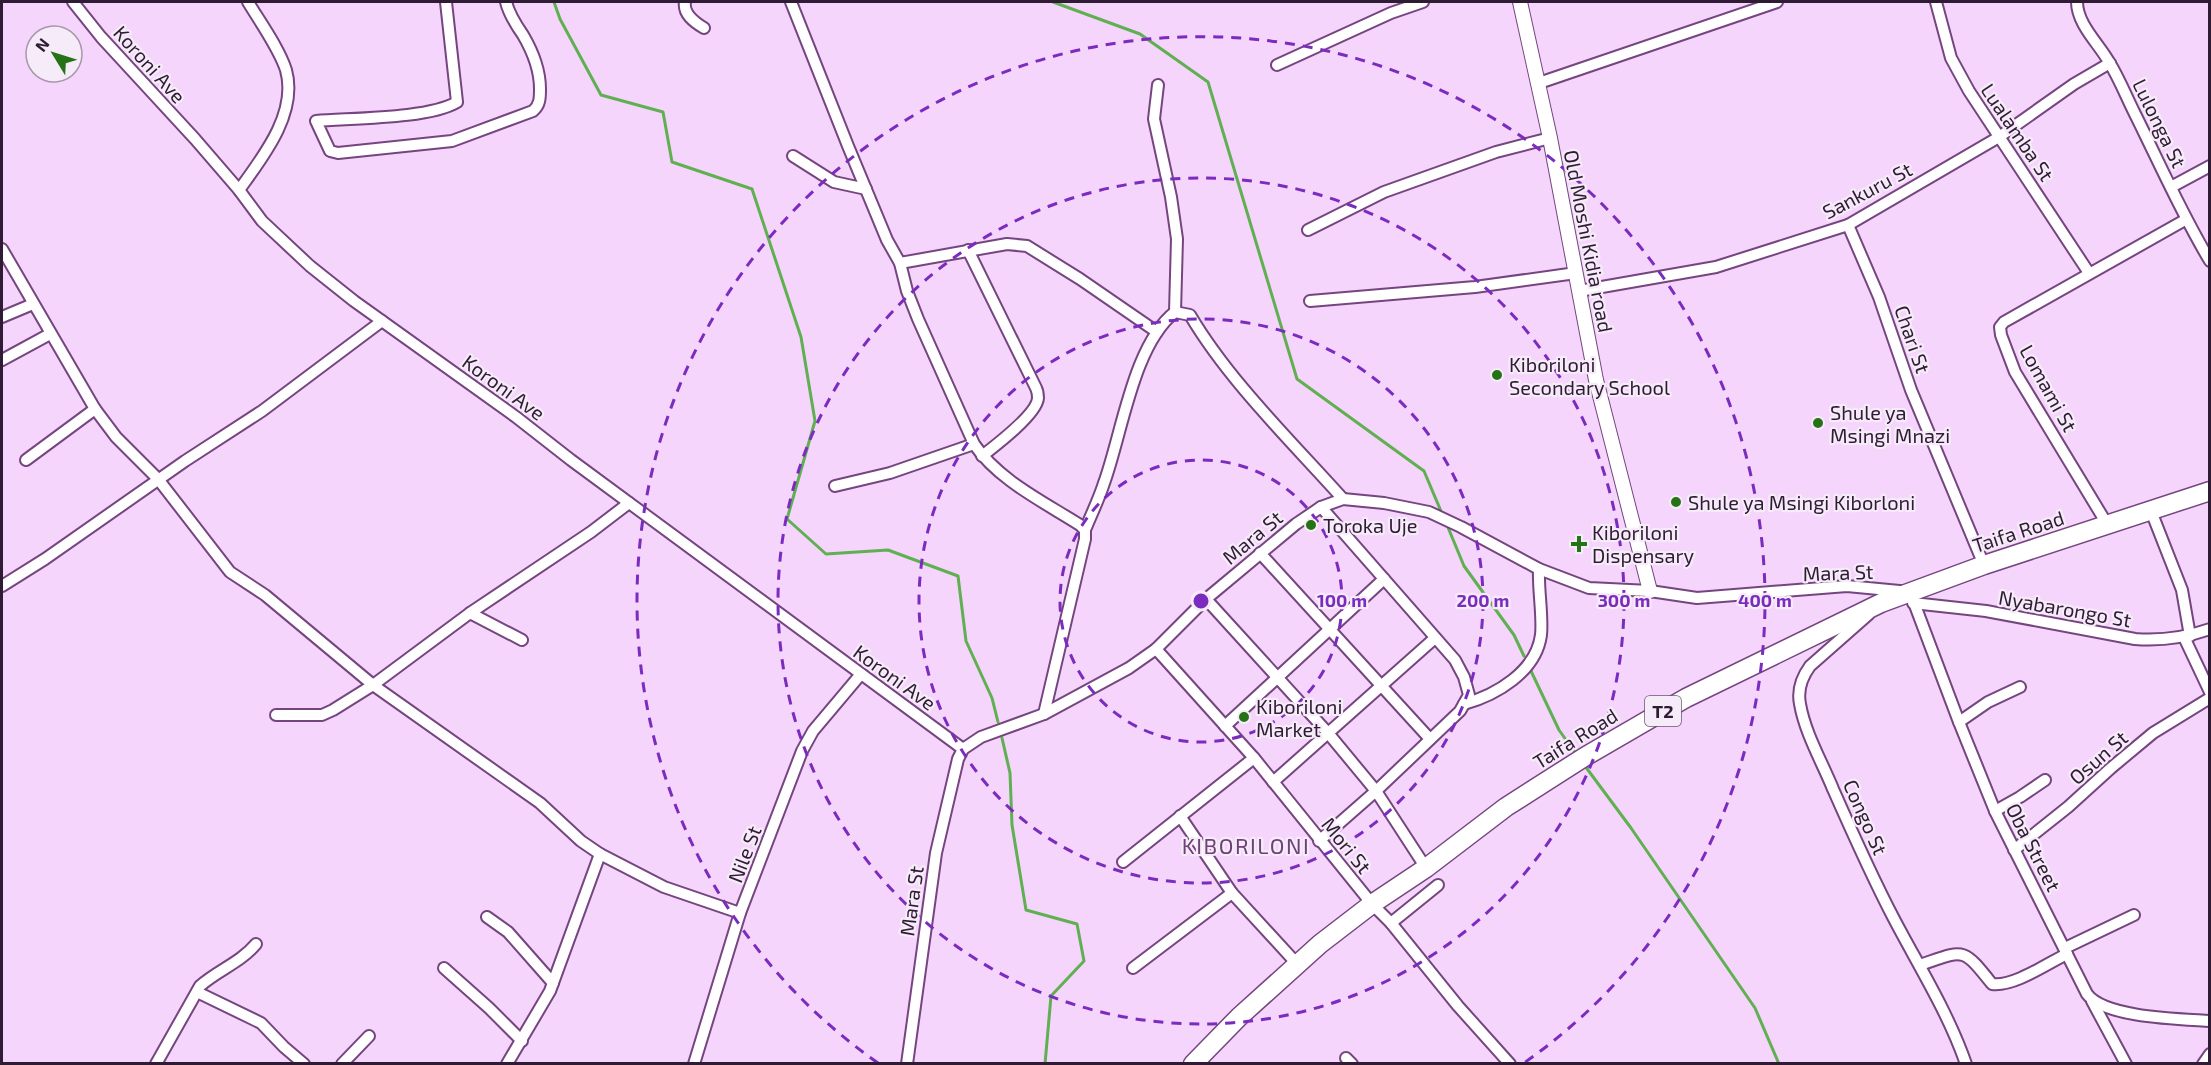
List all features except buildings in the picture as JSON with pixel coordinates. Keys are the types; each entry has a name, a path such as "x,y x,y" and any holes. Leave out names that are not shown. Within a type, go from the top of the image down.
{"highway":[{"name":"Taifa Road","path":"1193,1064 1239,1017 1320,944 1372,904 1426,868 1506,807 1586,756 1686,698 1881,603 1911,597 1984,565 2210,491"}],"street":[{"name":"Koroni Ave","path":"73,2 101,37 239,190 262,221 310,266 963,749"},
{"path":"239,190 273,140 284,116 289,96 286,70 248,2"},
{"path":"446,2 458,102 433,111 405,115 316,121 330,151 338,153 452,141 533,111 538,106 540,96 539,75 533,56 506,2"},
{"path":"685,2 684,8 687,14 704,28"},
{"path":"791,2 887,240 900,263 918,320 974,444 982,456 1020,487 1080,525 1084,530"},
{"path":"1277,65 1391,13 1423,2"},
{"name":"Old Moshi Kidia road","path":"1520,2 1539,83 1596,380 1650,591"},
{"path":"1539,83 1777,2"},
{"name":"Lualamba St","path":"1936,2 1951,58 1969,92 2089,273"},
{"name":"Lulonga St","path":"2077,2 2088,31 2110,63 2185,220 2210,261"},
{"name":"Sankuru St","path":"1578,291 1716,267 1848,225 1998,137 2074,84 2110,63"},
{"path":"1158,85 1154,119 1167,177 1177,239 1175,312"},
{"path":"1308,230 1384,192 1496,152 1550,138"},
{"path":"793,156 834,182 866,189"},
{"path":"2171,187 2210,166"},
{"name":"Lomami St","path":"2107,524 2016,372 2000,327 2004,322 2185,220"},
{"name":"Chari St","path":"1848,225 1879,297 1911,390 1984,565"},
{"path":"900,263 1007,244 1027,246 1080,279 1156,332"},
{"path":"968,250 1036,388 1038,397 1036,404 1019,425 982,456"},
{"path":"3,254 94,409 116,437 158,479 230,572 265,596 373,685 533,797 581,841 600,854 664,887 741,913"},
{"path":"1310,301 1475,287 1576,273"},
{"path":"2,317 33,304"},
{"path":"1044,714 1085,539 1084,530 1104,484 1145,353 1165,319 1175,312 1190,315 1200,332 1236,379 1343,499"},
{"path":"2,586 262,411 382,321"},
{"path":"2,360 50,334"},
{"path":"26,460 94,409"},
{"path":"835,486 890,473 974,444"},
{"name":"Mara St","path":"907,1064 936,853 958,759 963,749 981,737 1044,714 1129,668 1156,649 1206,599 1260,553 1321,507 1343,499 1384,503 1429,512 1539,569 1589,588 1650,591 1697,598 1847,586 1911,597"},
{"path":"276,715 322,715 373,685 470,613 532,573 629,503"},
{"path":"1319,841 1376,791 1460,711 1468,695 1464,677 1455,660 1321,507"},
{"path":"2151,511 2182,590 2187,637 2210,692"},
{"path":"1260,553 1430,739"},
{"path":"1464,704 1496,692 1509,684 1526,667 1537,650 1541,627 1539,569"},
{"path":"1225,726 1384,579"},
{"name":"Nyabarongo St","path":"1911,597 2113,636 2156,640 2187,637 2210,629"},
{"name":"Oba Street","path":"1911,597 1995,811 2126,1064"},
{"path":"1206,599 1328,733 1376,791 1426,868"},
{"name":"Congo St","path":"1881,603 1810,666 1799,688 1799,703 1860,849 1958,1039 1966,1064"},
{"path":"470,613 522,640"},
{"path":"1273,782 1435,638"},
{"name":"Mori St","path":"1156,649 1254,758 1319,841 1510,1064"},
{"name":"Nile St","path":"694,1064 741,913 802,751 813,731 861,674"},
{"path":"1959,722 1988,702 2020,687"},
{"name":"Osun St","path":"2014,849 2068,807 2153,733 2210,698"},
{"path":"1123,862 1254,758"},
{"path":"1995,811 2045,780"},
{"path":"1180,816 1232,893 1298,965"},
{"path":"507,1064 538,1014 553,983 600,854"},
{"path":"1391,923 1438,885"},
{"path":"1133,968 1232,893"},
{"path":"1920,964 1956,953 1964,953 1972,959 1992,984 2000,985 2012,982 2134,915"},
{"path":"487,917 508,932 553,983"},
{"path":"156,1064 197,992 208,979 236,963 256,944"},
{"path":"444,968 522,1041"},
{"path":"197,992 261,1023 304,1064"},
{"path":"2092,1001 2136,1015 2210,1021"},
{"path":"342,1064 369,1036"},
{"path":"2203,1064 2210,1054"}],"waterway":[{"path":"554,2 560,19 601,95 663,112 672,162 752,189 801,337 815,421 787,519 826,554 888,550 958,576 966,641 992,698 998,722"},
{"path":"1053,2 1140,34 1208,82 1297,379 1424,471 1443,516"},
{"path":"1447,525 1464,566 1514,635 1524,656"},
{"path":"1531,671 1559,730 1574,751"},
{"path":"1002,738 1010,773 1012,825 1026,910 1077,924 1084,961 1051,996 1045,1064"},
{"path":"1585,766 1631,828 1755,1008 1779,1064"}],"place":[{"name":"Kiboriloni Secondary School","path":"1497,375"},
{"name":"Shule ya Msingi Mnazi","path":"1818,423"},
{"name":"Shule ya Msingi Kiborloni","path":"1676,502"},
{"name":"Toroka Uje","path":"1311,525"},
{"name":"Kiboriloni Dispensary","path":"1579,544"},
{"name":"Kiboriloni Market","path":"1244,717"}],"district":[{"name":"KIBORILONI","path":"1246,845"}]}
